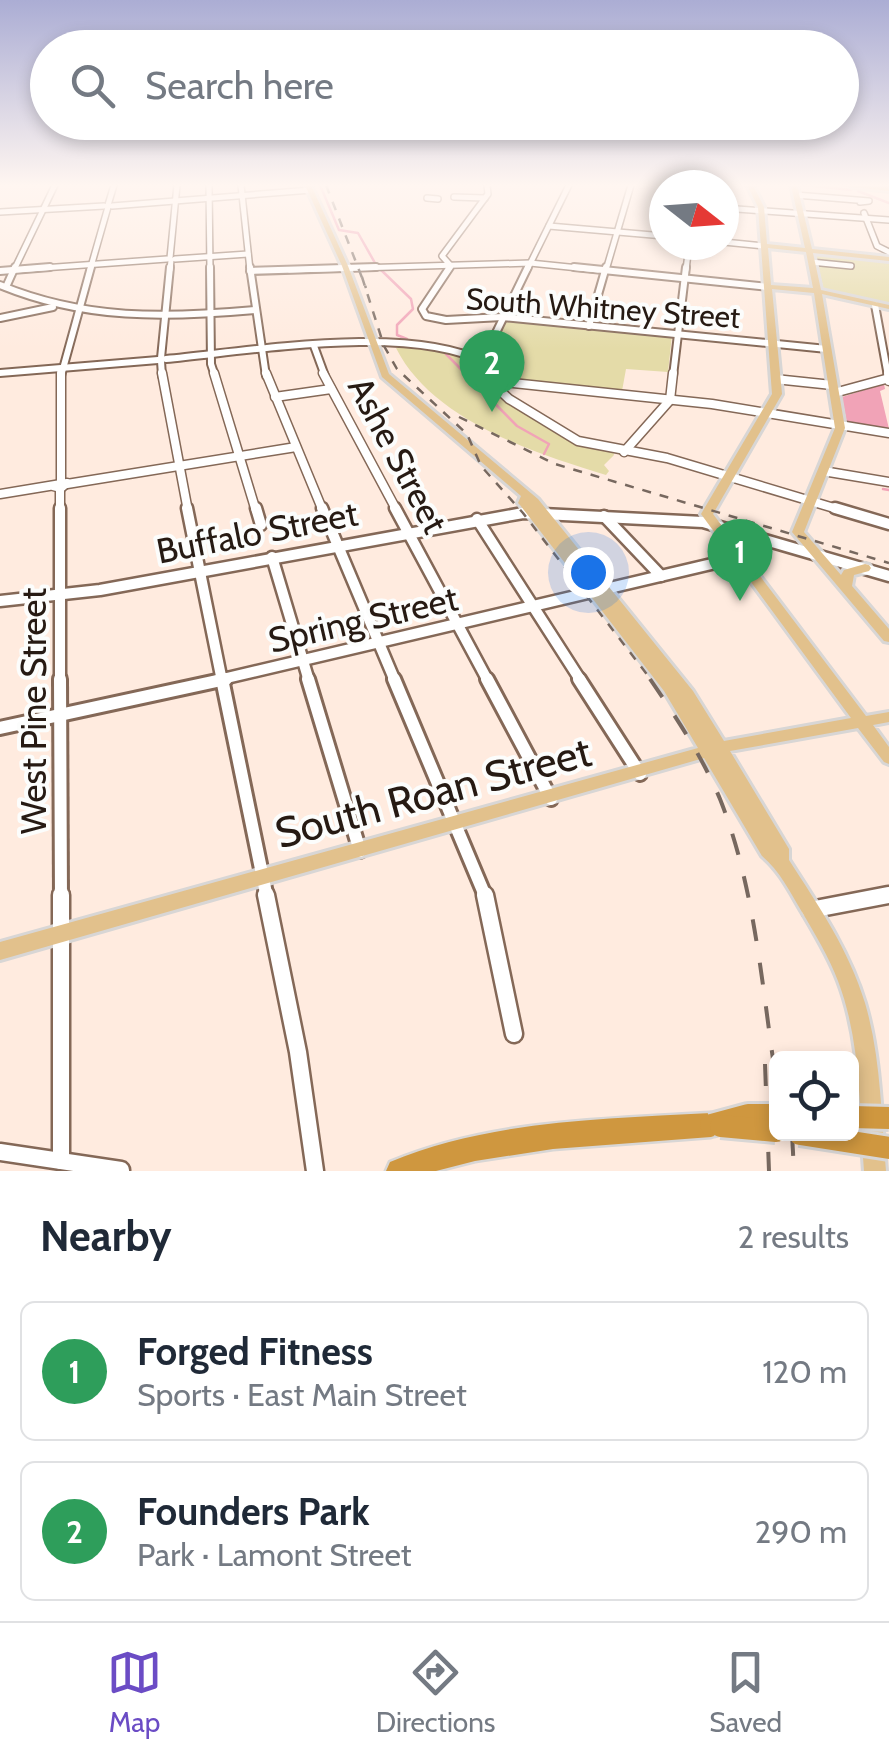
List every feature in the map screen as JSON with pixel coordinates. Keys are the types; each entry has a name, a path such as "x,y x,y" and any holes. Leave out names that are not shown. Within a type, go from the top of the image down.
{"highway":[{"path":"698,1126 748,1115 769,1115"},
{"path":"859,1117 889,1118"},
{"path":"399,1171 469,1150 570,1132 698,1126 769,1131"},
{"path":"844,1141 889,1148"}],"main road":[{"path":"333,240 383,372 396,387 472,446 533,509 680,683 716,751 780,849 780,861 839,960 859,1016 876,1171"},
{"path":"764,240 776,399 709,507 711,522 889,758"},
{"path":"806,240 840,428 798,532 889,638"},
{"path":"765,246 889,255"},
{"path":"768,287 818,292 889,308"},
{"path":"533,509 556,527 600,591"},
{"path":"845,588 848,574 865,568"},
{"name":"South Roan Street","path":"0,950 716,751 889,717"}],"street":[{"path":"30,240 3,286 57,306 110,317 165,318 254,310"},
{"name":"West Pine Street","path":"62,1161 61,368 98,240"},
{"path":"172,240 162,385 298,1052 315,1171"},
{"path":"209,240 210,356 261,525"},
{"path":"247,240 261,351 275,397 485,895 514,1034"},
{"path":"448,264 442,256 454,240"},
{"path":"542,240 492,341 486,362 487,378 670,400 889,433"},
{"path":"589,326 616,240"},
{"path":"739,243 765,246"},
{"path":"0,270 248,254"},
{"path":"624,452 670,400 687,260"},
{"path":"811,262 851,266"},
{"path":"250,271 530,263 768,287"},
{"name":"South Whitney Street","path":"448,264 451,266 422,309 430,318 502,317 827,349"},
{"path":"775,379 833,389 889,379 875,304"},
{"path":"0,318 57,306"},
{"path":"473,353 492,341"},
{"path":"0,373 314,346 439,346 473,353 486,362"},
{"name":"Ashe Street","path":"314,346 332,389 551,799"},
{"path":"494,380 509,399 573,438 624,452 667,458 889,524"},
{"path":"275,397 332,389"},
{"path":"0,494 296,447"},
{"path":"823,470 889,482"},
{"name":"Buffalo Street","path":"533,509 711,522"},
{"name":"Buffalo Street","path":"0,601 59,596 533,509 711,522 889,573"},
{"path":"556,527 575,514"},
{"path":"604,516 661,576"},
{"path":"476,519 640,774"},
{"name":"Buffalo Street","path":"811,550 889,573"},
{"path":"272,558 360,851"},
{"name":"Spring Street","path":"0,728 380,645 737,558"},
{"path":"810,910 889,895"},
{"path":"0,1152 122,1170"}],"shaded area":[{"path":"815,252 889,261 889,305 824,291"},
{"path":"505,319 672,335 668,372 626,369 622,391 493,377 494,348"},
{"path":"435,347 483,362 483,377 542,425 576,441 613,451 614,455 604,465 609,471 606,475 548,456 459,414 412,373 396,348"},
{"path":"884,384 885,389 880,391 889,429 847,424 842,397"}],"waterway":[{"path":"362,240 375,263"},
{"path":"379,268 411,299 413,309 397,325 397,335 407,339"},
{"path":"444,352 517,426 549,444 544,454"},
{"path":"883,489 889,490"}],"railway":[{"path":"347,240 363,281"},
{"path":"362,277 363,281"},
{"path":"363,281 366,288"},
{"path":"363,281 384,346 397,369 467,434 481,466 523,513 652,681"},
{"path":"459,417 555,464 889,563"},
{"path":"650,679 705,767 732,833 756,938 772,1051"},
{"path":"765,1064 769,1171"},
{"path":"792,1141 794,1171"}],"place":[{"name":"Founders Park","path":"492,412"},
{"name":"Forged Fitness","path":"740,601"}]}
